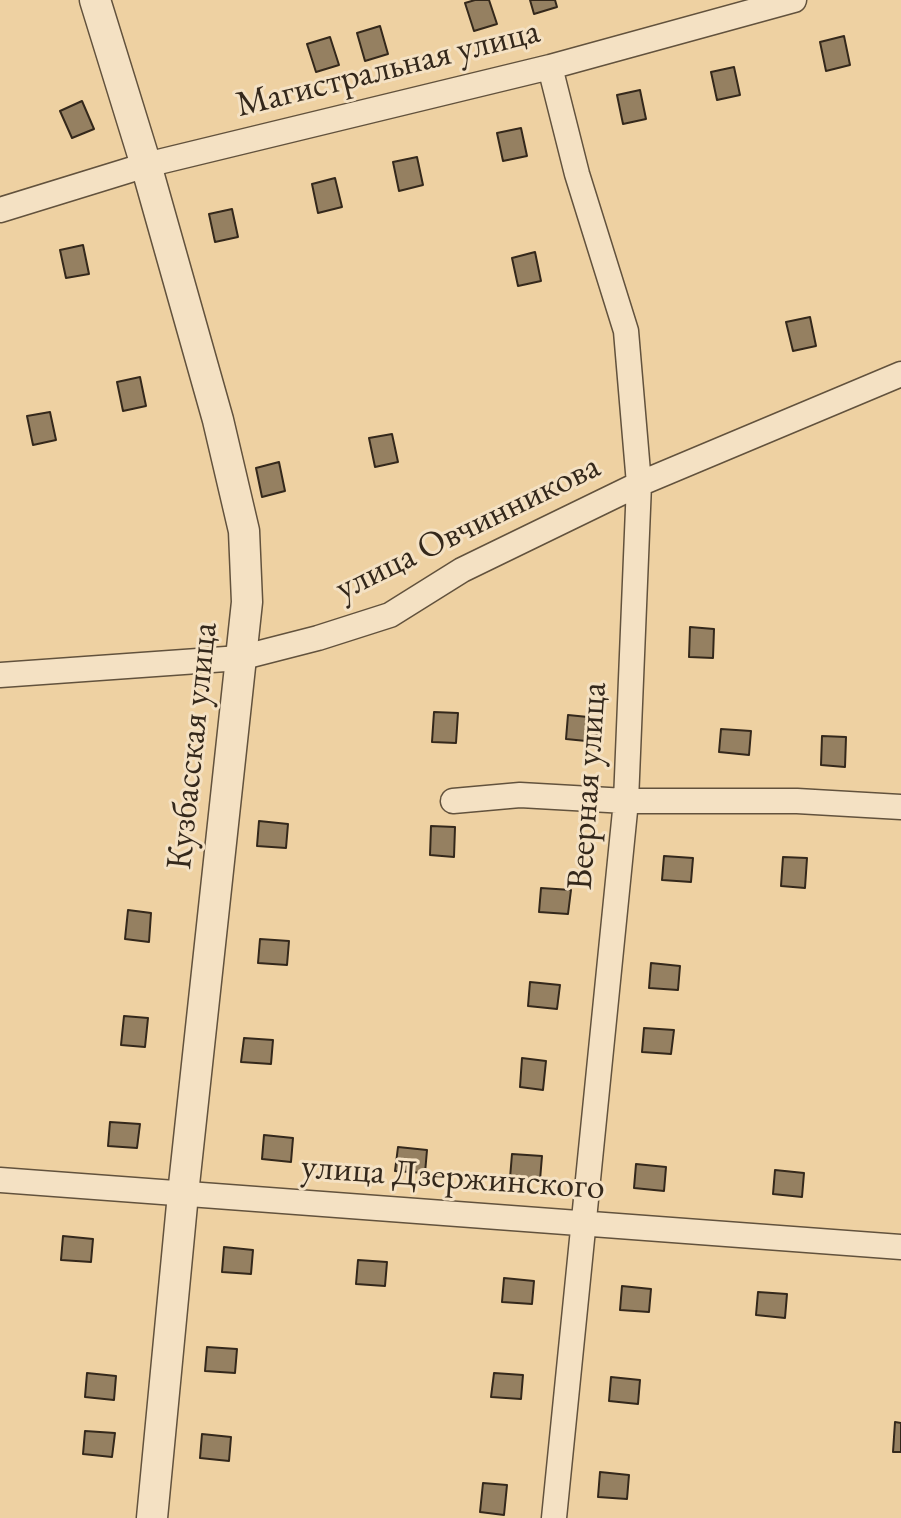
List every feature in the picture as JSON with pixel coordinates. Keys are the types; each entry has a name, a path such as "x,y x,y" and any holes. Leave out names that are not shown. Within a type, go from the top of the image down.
{"street":[{"name":"Кузбасская улица","path":"95,0 146,165 218,420 244,531 247,602 183,1194 152,1518"},
{"name":"Магистральная улица","path":"0,210 146,165 550,67 794,0"},
{"name":"Веерная улица","path":"550,67 577,174 626,331 639,484 626,801 554,1518"},
{"name":"улица Овчинникова","path":"0,675 240,658 390,615 462,570 639,484 901,374"},
{"path":"453,801 520,795 626,801 797,801 901,807"},
{"name":"улица Дзержинского","path":"0,1180 901,1247"}],"building":[{"path":"489,0 497,24 474,31 465,3"},
{"path":"530,0 555,0 557,7 534,14"},
{"path":"380,26 388,54 365,61 357,33"},
{"path":"844,36 850,65 826,71 820,42"},
{"path":"330,37 339,65 316,72 307,44"},
{"path":"734,67 740,95 717,100 711,72"},
{"path":"640,90 646,119 623,124 617,95"},
{"path":"82,101 94,129 72,138 60,111"},
{"path":"521,128 527,156 503,161 497,133"},
{"path":"417,157 423,185 399,191 393,162"},
{"path":"335,178 342,207 318,213 312,184"},
{"path":"232,209 238,237 215,242 209,214"},
{"path":"83,245 89,274 66,278 60,250"},
{"path":"535,252 541,281 518,286 512,258"},
{"path":"810,317 816,346 793,351 786,322"},
{"path":"140,377 146,406 123,411 117,382"},
{"path":"50,412 56,440 33,445 27,416"},
{"path":"392,434 398,462 375,467 369,438"},
{"path":"279,462 285,491 262,497 256,468"},
{"path":"690,627 714,629 713,658 689,657"},
{"path":"434,712 458,713 456,743 432,742"},
{"path":"568,715 598,718 596,742 566,739"},
{"path":"721,729 751,731 749,755 719,752"},
{"path":"822,736 846,737 845,767 821,765"},
{"path":"259,821 288,824 286,848 257,846"},
{"path":"431,826 455,827 454,857 430,855"},
{"path":"664,856 693,858 691,882 662,880"},
{"path":"783,857 807,858 805,888 781,886"},
{"path":"541,888 571,890 568,914 539,912"},
{"path":"128,910 151,913 149,942 125,939"},
{"path":"260,939 289,941 287,965 258,963"},
{"path":"651,963 680,966 678,990 649,988"},
{"path":"530,982 560,985 557,1009 528,1006"},
{"path":"124,1016 148,1018 145,1047 121,1045"},
{"path":"644,1028 674,1030 671,1054 642,1052"},
{"path":"244,1038 273,1040 271,1064 241,1062"},
{"path":"522,1058 546,1061 543,1090 520,1087"},
{"path":"110,1122 140,1124 137,1148 108,1146"},
{"path":"264,1135 293,1138 291,1162 262,1159"},
{"path":"398,1147 427,1150 425,1173 395,1171"},
{"path":"512,1154 542,1156 540,1180 510,1178"},
{"path":"636,1164 666,1167 664,1191 634,1188"},
{"path":"775,1170 804,1173 802,1197 773,1194"},
{"path":"63,1236 93,1239 91,1262 61,1260"},
{"path":"224,1247 253,1250 251,1274 222,1272"},
{"path":"358,1260 387,1262 385,1286 356,1284"},
{"path":"504,1278 534,1281 532,1304 502,1302"},
{"path":"622,1286 651,1289 649,1312 620,1310"},
{"path":"758,1292 787,1294 785,1318 756,1315"},
{"path":"207,1347 237,1349 235,1373 205,1371"},
{"path":"87,1373 116,1376 114,1400 85,1397"},
{"path":"494,1373 523,1375 521,1399 491,1397"},
{"path":"611,1377 640,1380 638,1404 609,1401"},
{"path":"895,1422 901,1423 901,1452 893,1452"},
{"path":"85,1431 115,1433 112,1457 83,1454"},
{"path":"202,1434 231,1437 229,1461 200,1458"},
{"path":"600,1472 629,1475 627,1499 598,1497"},
{"path":"483,1483 507,1485 504,1515 480,1512"}]}
